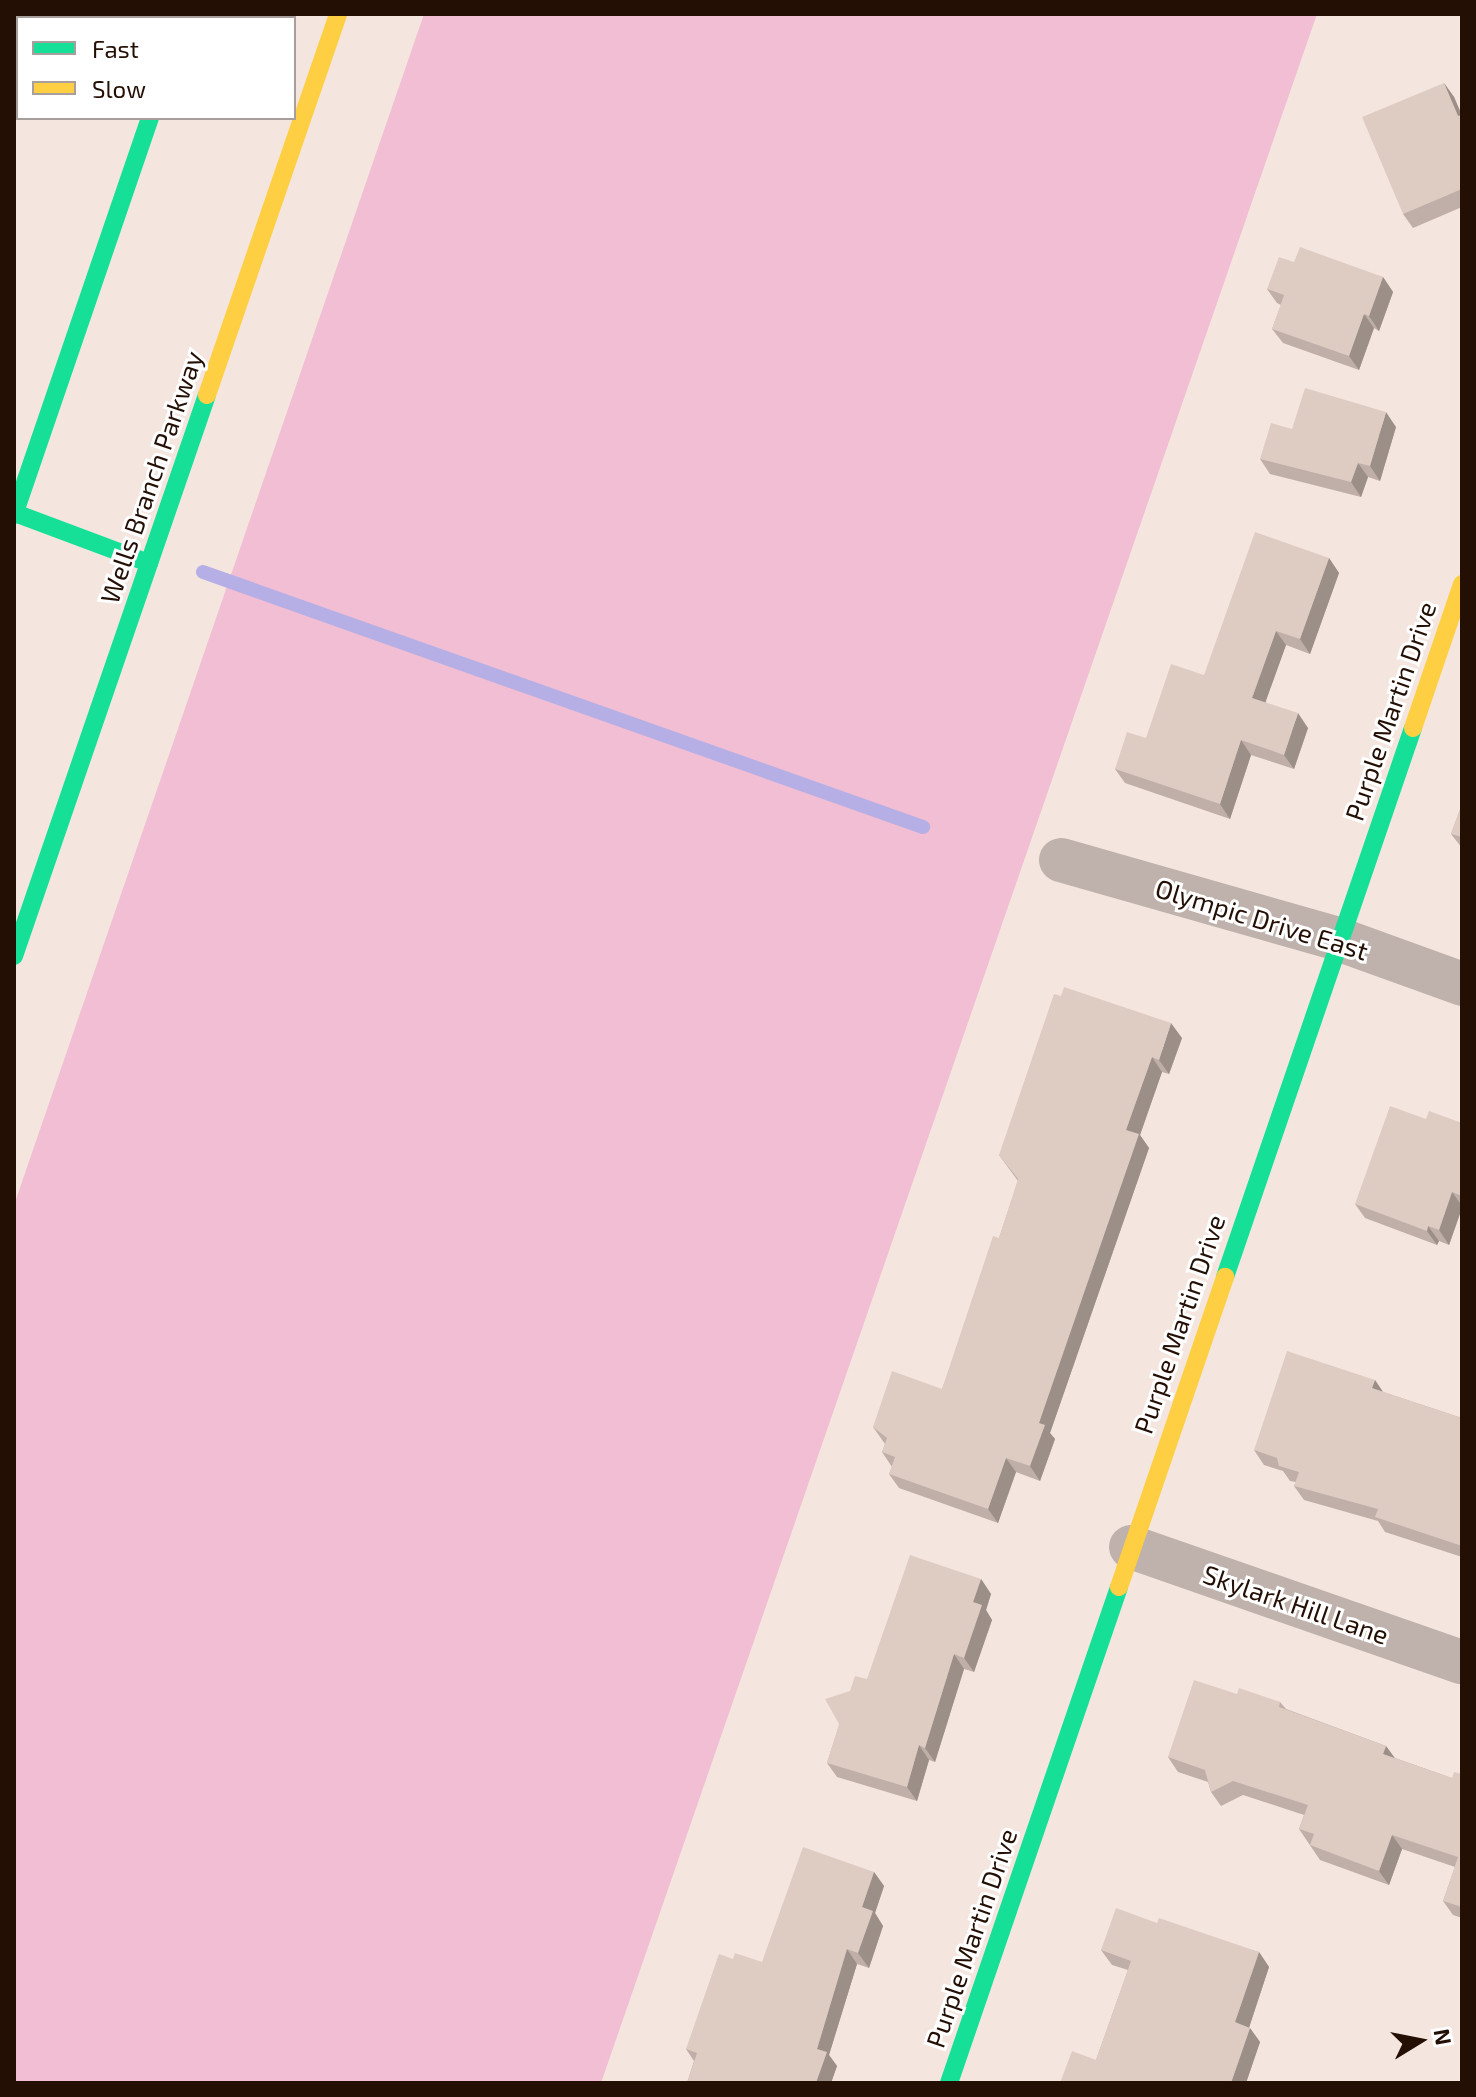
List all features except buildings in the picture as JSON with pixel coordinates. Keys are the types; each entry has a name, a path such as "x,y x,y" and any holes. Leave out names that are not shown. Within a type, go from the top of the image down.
{"street":[{"name":"Wells Branch Parkway","path":"14,956 338,14"},
{"path":"149,120 14,514 149,563"},
{"name":"Purple Martin Drive","path":"949,2083 1462,584"},
{"name":"Olympic Drive East","path":"1061,860 1338,939 1462,984"},
{"name":"Skylark Hill Lane","path":"1131,1547 1462,1662"}],"shaded area":[{"path":"14,14 47,14 16,16 14,107"},
{"path":"424,14 1317,14 601,2083 14,2083 14,1205"}],"waterway":[{"path":"203,572 923,827"}],"traffic: fast":[{"path":"14,515 149,120"},
{"path":"14,956 207,395"},
{"path":"15,513 149,563"},
{"path":"1225,1277 1413,728"},
{"path":"949,2083 1119,1587"}],"traffic: slow":[{"path":"207,395 338,14"},
{"path":"1413,728 1462,584"},
{"path":"1119,1587 1225,1277"}]}
